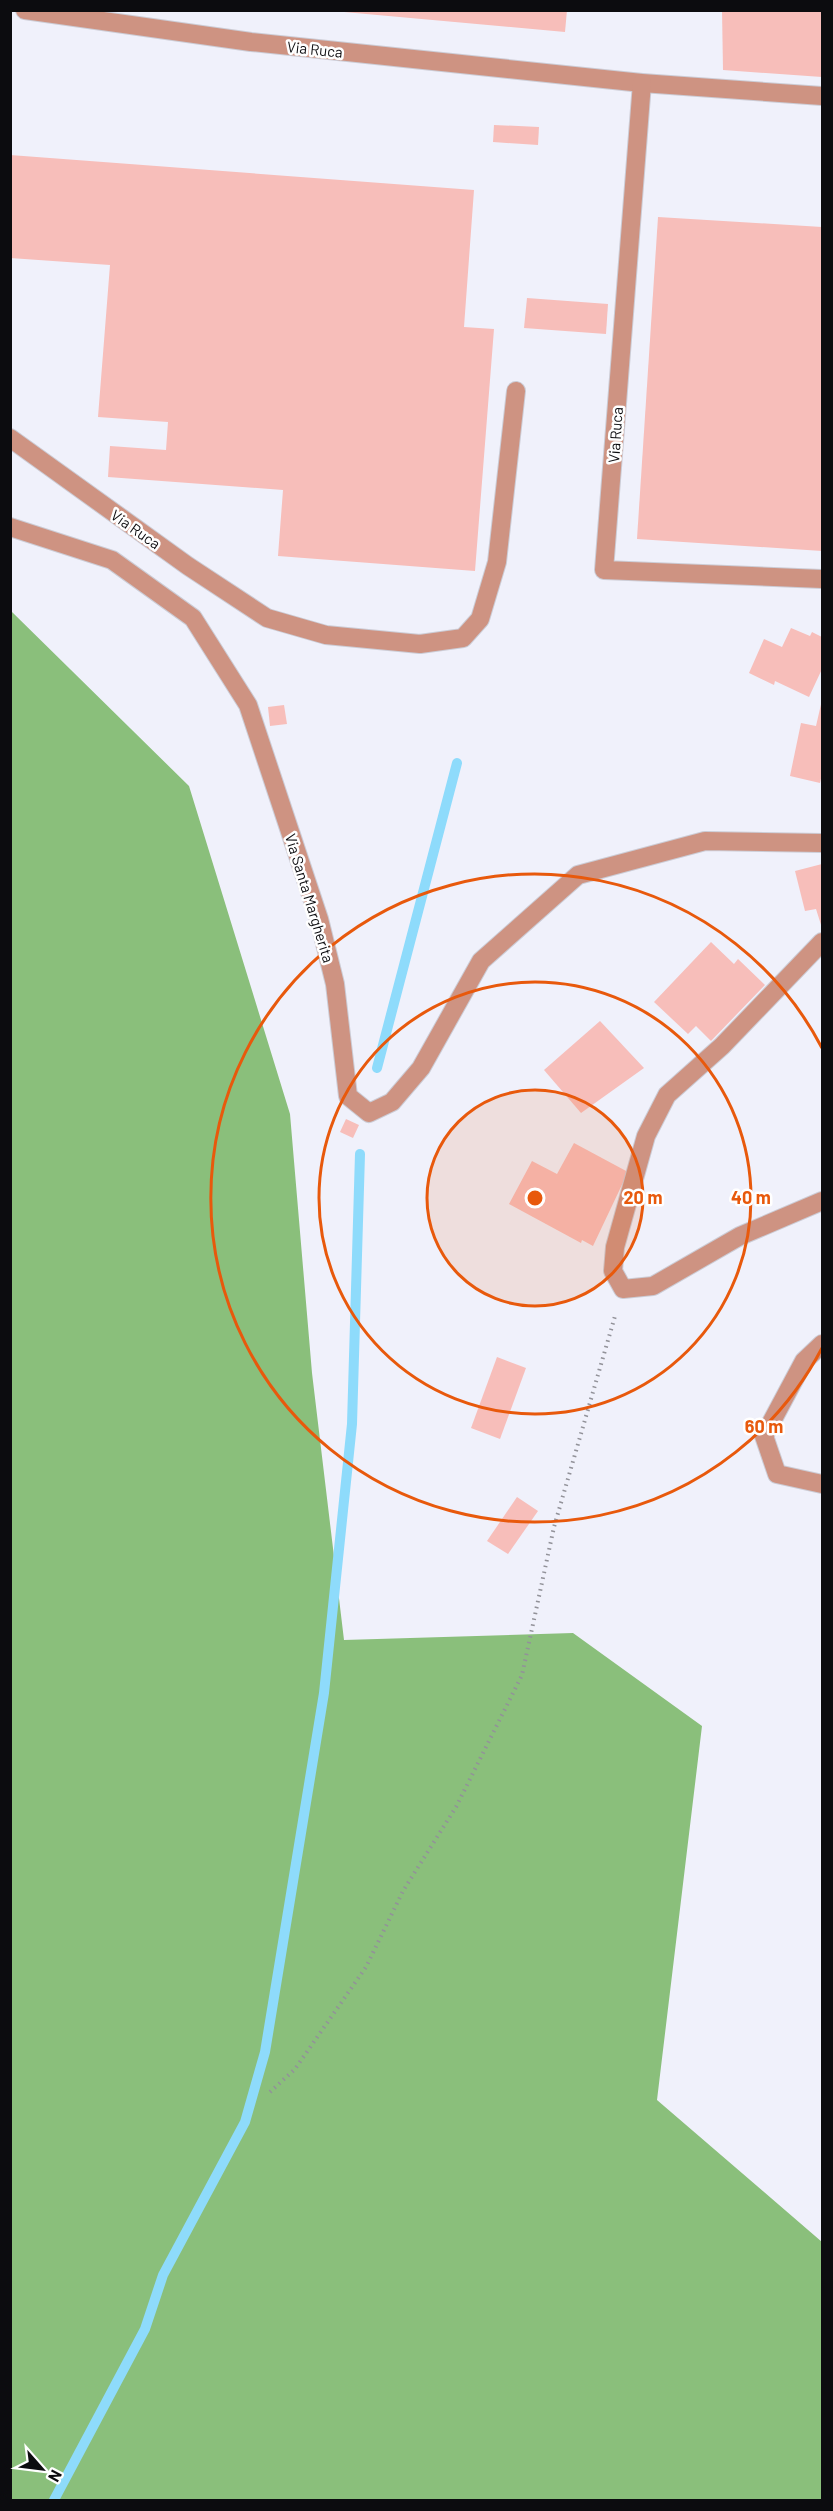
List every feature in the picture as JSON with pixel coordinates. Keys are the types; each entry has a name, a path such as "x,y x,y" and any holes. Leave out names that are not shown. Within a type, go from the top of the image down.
{"street":[{"name":"Via Ruca","path":"25,10 251,42 642,83 822,96"},
{"name":"Via Ruca","path":"642,83 604,570 822,579"},
{"name":"Via Ruca","path":"10,438 188,566 267,618 326,636 420,644 463,638 480,619 497,562 516,391"},
{"name":"Via Santa Margherita","path":"10,527 112,560 194,618 248,705 319,919 335,984 348,1096 369,1113 392,1102 421,1068 481,961 578,875 705,841 822,843"},
{"path":"822,942 722,1046 667,1095 646,1136 615,1247 613,1270 623,1289 653,1286 740,1236 822,1201"},
{"path":"822,1344 804,1362 764,1436 777,1474 822,1484"}],"path":[{"path":"270,2092 295,2068 366,1967 403,1891 456,1807 522,1675 554,1527 583,1419 623,1289"}],"green space":[{"path":"11,611 189,786 290,1114 312,1373 344,1640 573,1633 702,1726 657,2100 822,2242 822,2500 11,2500"}],"building":[{"path":"322,10 567,10 565,32"},
{"path":"722,10 822,10 822,77 723,70"},
{"path":"494,125 539,127 538,145 493,142"},
{"path":"10,155 474,190 464,327 494,329 475,571 278,556 283,490 108,477 110,446 166,450 168,422 98,417 110,265 10,258"},
{"path":"658,217 822,227 822,551 637,539"},
{"path":"527,298 608,304 606,334 524,328"},
{"path":"791,628 810,636 812,632 822,637 822,669 809,697 775,681 774,685 749,673 764,639 782,647"},
{"path":"822,700 820,783 790,776 801,723 816,726"},
{"path":"284,705 287,724 270,726 268,707"},
{"path":"822,864 822,928 816,909 805,911 795,871"},
{"path":"711,942 734,964 738,959 765,985 711,1041 696,1026 688,1034 654,1002"},
{"path":"600,1021 644,1068 581,1113 544,1070"},
{"path":"346,1119 359,1125 353,1138 340,1132"},
{"path":"574,1143 628,1172 593,1246 582,1240 581,1243 509,1204 532,1161 557,1174"},
{"path":"497,1357 526,1368 500,1439 471,1428"},
{"path":"517,1497 538,1511 508,1554 487,1541"}],"waterway":[{"path":"377,1068 457,763"},
{"path":"54,2500 145,2329 163,2275 245,2122 265,2052 324,1693 352,1424 360,1154"}]}
